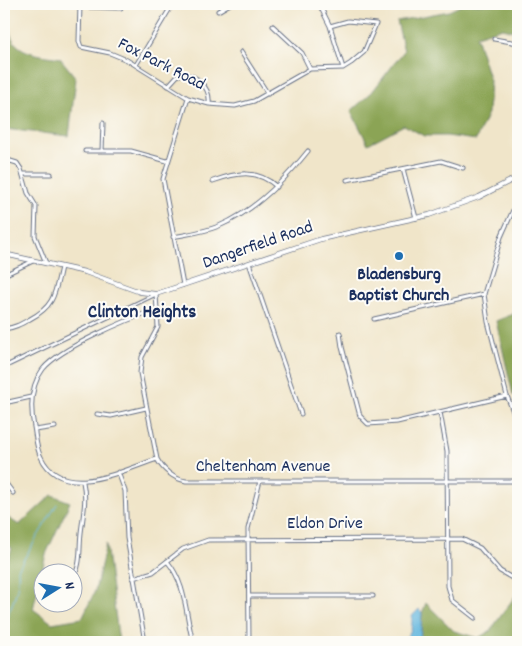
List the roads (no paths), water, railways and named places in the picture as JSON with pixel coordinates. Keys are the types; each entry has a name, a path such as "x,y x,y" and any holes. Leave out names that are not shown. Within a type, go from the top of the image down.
{"street":[{"path":"218,11 230,4"},
{"path":"319,4 330,26 343,68 364,52 370,43 376,24 348,21 330,26"},
{"path":"80,5 122,8"},
{"name":"Fox Park Road","path":"80,5 80,46 110,53 136,65 188,98 209,104 235,106 254,101 310,69 343,68"},
{"path":"136,65 169,10"},
{"path":"273,26 302,53 310,69"},
{"path":"494,39 518,43"},
{"path":"241,52 268,94"},
{"path":"168,86 176,76 190,76 206,88 209,104"},
{"path":"183,286 163,185 167,161 188,98"},
{"path":"102,151 103,123"},
{"path":"85,151 131,152 167,161"},
{"path":"173,237 209,229 225,223 277,187 308,151"},
{"path":"4,159 17,163 23,174 28,193 36,206 35,236 46,263"},
{"path":"347,180 441,161 463,168"},
{"path":"402,169 416,218"},
{"path":"213,181 234,174 246,173 261,176 277,187"},
{"path":"23,174 51,174"},
{"name":"Dangerfield Road","path":"4,254 91,274 140,292 156,294 321,238 416,218 464,203 518,178"},
{"path":"518,199 501,237 484,294 488,322 507,396 518,424"},
{"path":"4,275 34,261"},
{"path":"249,263 301,414"},
{"path":"4,329 18,326 47,309 54,296 61,267"},
{"path":"4,367 156,294 157,309 157,331 146,349 140,366 146,408 157,459 83,482 66,479 50,470 40,455 31,397 39,376 54,358 157,309"},
{"path":"374,319 484,294"},
{"path":"340,333 342,348 360,416 364,421 373,425 387,424 507,396"},
{"path":"4,403 31,397"},
{"path":"96,414 111,416 146,408"},
{"path":"440,412 446,440 448,586 452,600 475,618"},
{"path":"35,430 55,427"},
{"name":"Cheltenham Avenue","path":"157,459 166,470 182,480 518,481"},
{"path":"118,472 125,491 127,538 145,642"},
{"path":"4,481 13,492"},
{"path":"249,642 249,522 260,481"},
{"path":"78,564 80,536 86,500 83,482"},
{"name":"Eldon Drive","path":"134,578 153,572 183,549 201,541 248,538 462,539 480,548 500,571 512,578"},
{"path":"167,561 177,575 182,588 193,642"},
{"path":"249,596 373,596"}],"water":[{"path":"419,609 422,613 420,642 404,642 402,640 411,630 412,616"}],"waterway":[{"path":"4,621 15,596 18,583 18,569 57,504"}],"place":[{"name":"Bladensburg Baptist Church","path":"399,256"}],"district":[{"name":"Clinton Heights","path":"142,313"}]}
